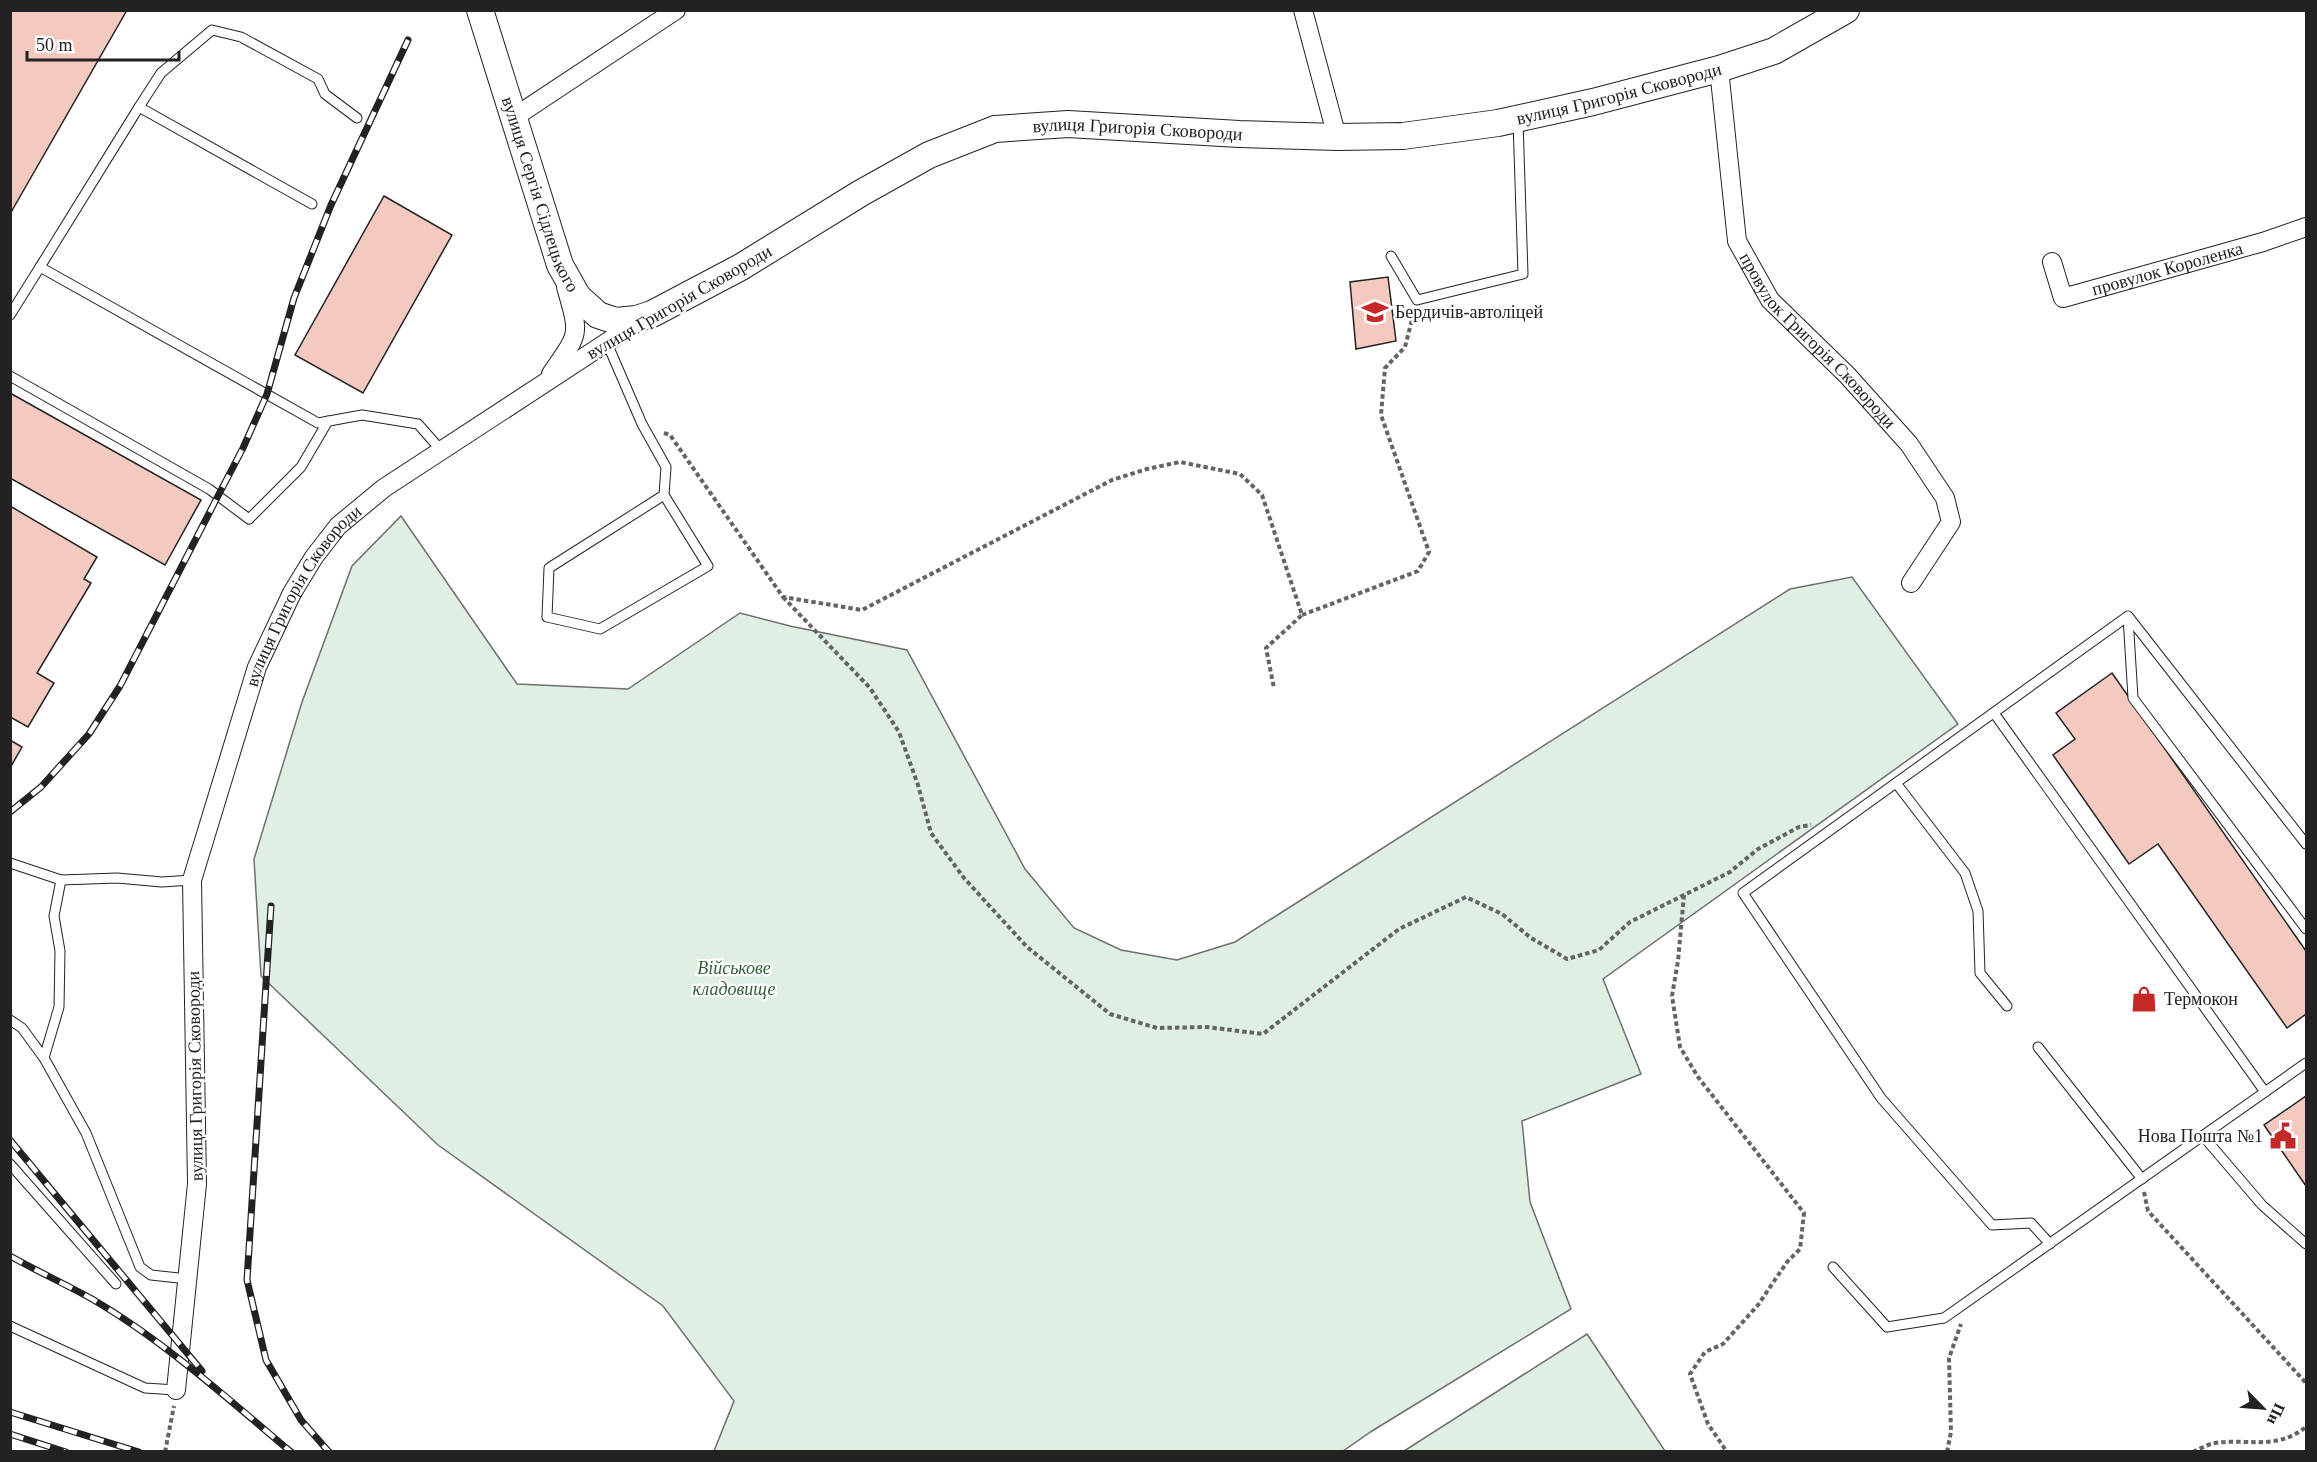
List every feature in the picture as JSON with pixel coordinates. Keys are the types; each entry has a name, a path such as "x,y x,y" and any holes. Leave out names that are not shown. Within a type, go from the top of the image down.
{"main road":[{"name":"вулиця Сергія Сідлецького","path":"480,10 560,265 578,297 598,315 623,321 652,314"},
{"name":"вулиця Григорія Сковороди","path":"652,314 741,267 861,193 928,155 995,129 1068,124 1337,137 1403,136 1498,123 1605,99 1719,69 1774,51 1846,10"}],"street":[{"path":"513,118 676,10"},
{"path":"1303,10 1337,137"},
{"name":"провулок Григорія Сковороди","path":"1719,69 1737,241 1770,300 1847,375 1909,444 1945,498 1951,522 1911,583"},
{"name":"провулок Короленка","path":"2052,262 2062,298 2263,242 2307,227"},
{"path":"545,382 572,343 576,332 576,324 560,265"},
{"name":"вулиця Григорія Сковороди","path":"176,1390 197,1184 192,880 257,667 292,593 314,557 338,526 384,488 652,314"}],"lane":[{"path":"10,315 161,73 212,30 242,37 318,79 325,94 357,118"},
{"path":"139,107 312,204"},
{"path":"1391,256 1417,300 1523,274 1518,119"},
{"path":"40,267 318,423 362,415 418,424 441,450"},
{"path":"607,343 642,424 666,467 664,495 708,566 600,629 547,617 549,568 664,495"},
{"path":"10,376 209,489 249,519 301,467 328,421"},
{"path":"2050,1244 2031,1223 1992,1225 1984,1216 1881,1098 1743,893 2128,616"},
{"path":"2128,616 2307,844"},
{"path":"2128,616 2133,698 2307,929"},
{"path":"1994,713 2265,1092"},
{"path":"1896,783 1965,873 1978,911 1980,973 2007,1006"},
{"path":"10,864 61,880 117,878 162,882 192,880"},
{"path":"44,1058 59,1007 60,951 54,916 61,880"},
{"path":"10,1020 22,1028 44,1058 86,1133 140,1267 151,1275 188,1279"},
{"path":"2038,1047 2142,1179"},
{"path":"1833,1267 1887,1327 1944,1318 2307,1063"},
{"path":"2203,1136 2262,1205 2307,1244"},
{"path":"10,1164 116,1284"},
{"path":"10,1326 145,1388 176,1390"}],"path":[{"path":"1274,688 1266,648 1302,615 1418,571 1429,552 1381,414 1385,368 1405,347 1417,300"},
{"path":"642,424 670,435 783,597 870,687 898,732 918,785 931,833 964,878 1027,947 1110,1014 1157,1028 1207,1027 1263,1034 1399,929 1466,897 1502,914 1532,938 1567,959 1599,950 1629,922 1730,872 1758,849 1800,827 1816,825"},
{"path":"783,597 862,610 1112,480 1180,462 1240,474 1262,495 1302,615"},
{"path":"1684,895 1672,996 1680,1047 1698,1077 1804,1213 1800,1249 1787,1262 1758,1305 1723,1344 1706,1352 1690,1374 1708,1424 1727,1452"},
{"path":"2142,1179 2148,1211 2307,1383"},
{"path":"1947,1452 1951,1432 1949,1358 1969,1301"},
{"path":"165,1452 176,1390"},
{"path":"2193,1452 2214,1443 2260,1444 2296,1435 2307,1427"}],"green space":[{"name":"Військове кладовище","path":"401,516 517,684 628,689 740,613 790,626 907,650 1025,869 1074,928 1121,950 1177,960 1235,942 1790,589 1852,577 1958,724 1603,979 1641,1074 1522,1121 1530,1202 1571,1309 1343,1451 714,1451 734,1401 663,1306 438,1145 261,976 254,859 302,702 352,566"},
{"path":"1587,1334 1665,1451 1404,1451"}],"building":[{"path":"10,10 127,10 10,214"},
{"path":"384,196 452,235 363,393 295,355"},
{"path":"1388,277 1396,341 1356,349 1350,282"},
{"path":"10,393 201,500 165,565 10,478"},
{"path":"10,506 97,557 84,579 91,583 37,673 54,683 28,727 12,718 10,720"},
{"path":"2112,673 2306,951 2306,1014 2287,1028 2158,844 2129,864 2053,755 2075,739 2056,713"},
{"path":"10,740 22,747 10,768"},
{"path":"2306,1096 2306,1186 2264,1125"}],"railway":[{"path":"10,812 41,787 89,734 120,686 243,448 267,394 294,298 331,205 408,40"},
{"path":"271,906 247,1280 266,1360 301,1420 329,1452"},
{"path":"10,1140 202,1371"},
{"path":"10,1256 119,1315 194,1371 291,1452"},
{"path":"10,1412 139,1452"},
{"path":"10,1434 66,1452"}],"place":[{"name":"Бердичів-автоліцей","path":"1375,312"},
{"name":"Термокон","path":"2144,999"},
{"name":"Нова Пошта №1","path":"2283,1136"}]}
